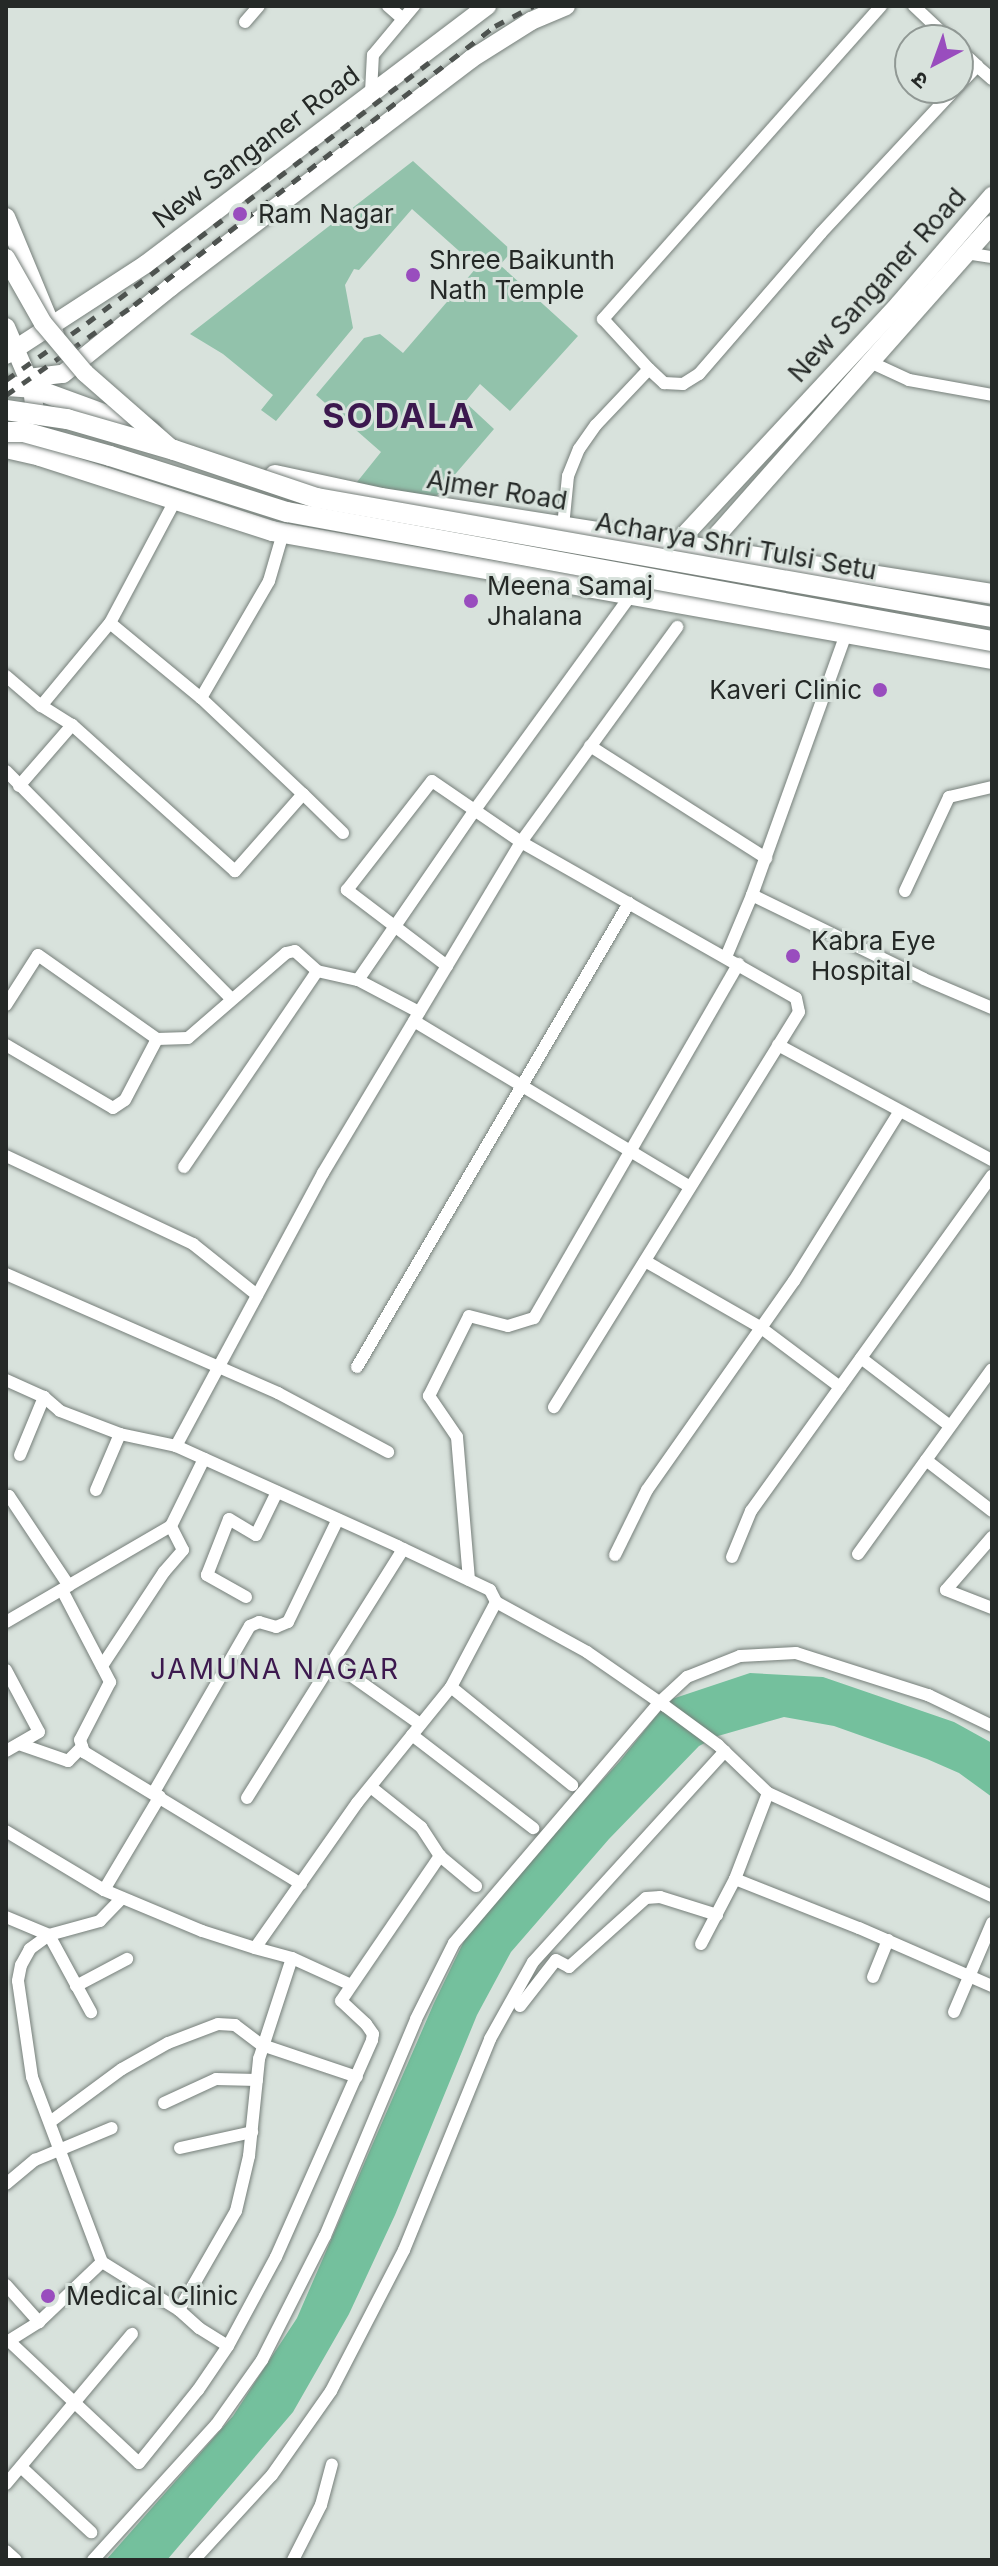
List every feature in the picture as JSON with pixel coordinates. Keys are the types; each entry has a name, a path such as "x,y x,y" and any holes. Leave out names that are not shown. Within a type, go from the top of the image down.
{"highway":[{"name":"Ajmer Road","path":"6,386 30,383 287,479 381,498 678,542 992,594"},
{"name":"Acharya Shri Tulsi Setu","path":"6,410 67,419 174,450 317,498 992,617"},
{"name":"Acharya Shri Tulsi Setu","path":"6,432 24,432 82,448 287,512 992,641"},
{"path":"6,448 283,533 355,548 633,592 992,659"}],"main road":[{"name":"New Sanganer Road","path":"11,352 146,264 487,6"},
{"path":"30,383 63,374 171,287 471,59 531,21 566,6"},
{"name":"New Sanganer Road","path":"658,597 678,542 899,304 992,196"},
{"path":"6,217 53,324 63,374 67,465"},
{"name":"New Sanganer Road","path":"694,604 711,548 719,533 992,224"},
{"path":"6,258 43,323 85,373 174,450"},
{"path":"6,327 11,352 30,383 40,456"}],"street":[{"path":"245,22 259,6"},
{"path":"388,6 403,19"},
{"path":"371,92 373,55 414,6"},
{"path":"881,6 603,319 664,383 683,384 699,374 821,233 941,104"},
{"path":"914,6 933,24"},
{"path":"974,63 992,79"},
{"path":"974,69 977,66"},
{"path":"966,253 992,257"},
{"path":"870,362 909,380 992,395"},
{"path":"563,527 568,476 579,449 596,425 649,369"},
{"path":"41,706 110,623 176,499"},
{"path":"201,698 269,581 283,533"},
{"path":"358,980 474,811 633,592"},
{"path":"110,623 201,698 343,833"},
{"path":"176,1446 323,1173 521,842 677,627"},
{"path":"469,1580 457,1437 429,1396 469,1316 508,1326 534,1318 732,961 752,895 847,631"},
{"path":"6,676 41,706 72,725 235,871 303,794"},
{"path":"19,786 72,725"},
{"path":"590,746 766,858"},
{"path":"6,771 231,998"},
{"path":"447,966 347,890 432,781 521,842 796,998 799,1012 554,1407"},
{"path":"905,891 949,797 992,787"},
{"path":"752,895 924,979 992,1008"},
{"path":"357,1367 524,1088 629,903"},
{"path":"6,1005 38,955 157,1039 188,1038 286,953 295,951 317,971 358,980 524,1088 690,1187"},
{"path":"184,1167 317,971"},
{"path":"7,1049 113,1108 125,1100 157,1039"},
{"path":"778,1045 992,1160"},
{"path":"615,1555 647,1490 794,1281 899,1112"},
{"path":"6,1156 193,1244 257,1295"},
{"path":"732,1557 751,1511 992,1176"},
{"path":"645,1261 760,1327 840,1387"},
{"path":"6,1274 278,1393 388,1452"},
{"path":"861,1358 950,1426"},
{"path":"858,1554 991,1373"},
{"path":"6,1380 44,1397 60,1411 120,1434 176,1446 490,1590 496,1602 587,1652 663,1704 722,1748 768,1793 992,1896"},
{"path":"20,1455 44,1397"},
{"path":"96,1490 120,1434"},
{"path":"6,1622 171,1526 204,1459"},
{"path":"926,1460 992,1511"},
{"path":"246,1597 207,1575 229,1519 256,1535 277,1492"},
{"path":"6,1497 9,1496 66,1588 110,1682 80,1740 82,1747 301,1884"},
{"path":"104,1890 250,1626 259,1622 276,1627 288,1622 338,1519"},
{"path":"102,1666 183,1550 171,1526"},
{"path":"992,1537 946,1590 992,1608"},
{"path":"247,1798 403,1549"},
{"path":"255,1948 357,1803 451,1687 496,1602"},
{"path":"93,2560 216,2425 262,2360 325,2236 416,2019 454,1943 687,1677 755,1653 783,1652 836,1663 920,1692 992,1726"},
{"path":"332,1662 420,1724"},
{"path":"6,1670 39,1732 6,1751"},
{"path":"451,1687 572,1785"},
{"path":"412,1735 533,1828"},
{"path":"19,1744 68,1761 82,1747"},
{"path":"194,2560 272,2475 331,2391 404,2250 490,2039 533,1962 722,1748"},
{"path":"372,1788 421,1827 440,1856 476,1886"},
{"path":"701,1944 735,1879 768,1793"},
{"path":"6,1831 104,1890 255,1948 292,1958 349,1984"},
{"path":"102,2262 39,2322 7,2342 139,2463 198,2390 228,2346 276,2257 357,2077 373,2034 342,2005 349,1984 440,1856"},
{"path":"735,1879 888,1940 992,1986"},
{"path":"520,2006 556,1960 569,1967 646,1898 660,1897 717,1915"},
{"path":"122,1898 100,1921 49,1935 30,1949 21,1965 18,1981 32,2077 102,2262 179,2310 199,2328 228,2346"},
{"path":"6,1917 49,1935 91,2012"},
{"path":"954,2012 992,1923"},
{"path":"873,1977 888,1940"},
{"path":"179,2310 236,2211 252,2132 262,2045 292,1958"},
{"path":"76,1986 127,1959"},
{"path":"50,2122 122,2069 168,2043 218,2024 235,2025 262,2045 357,2077"},
{"path":"164,2103 216,2079 257,2080"},
{"path":"8,2177 35,2160 112,2128"},
{"path":"180,2148 252,2132"},
{"path":"6,2285 39,2322"},
{"path":"6,2484 132,2334"},
{"path":"293,2560 321,2505 332,2464"},
{"path":"21,2467 91,2532"},
{"path":"6,2551 16,2560"}],"shaded area":[{"path":"413,161 512,251 500,265 578,336 510,411 480,384 465,402 494,429 433,500 353,487 381,452 316,395 364,338 380,334 403,353 477,267 412,209 359,270 354,269 345,285 353,328 276,421 261,410 273,395 223,354 190,334"},
{"path":"750,1673 823,1677 954,1722 992,1743 992,1797 959,1773 927,1759 834,1726 784,1717 718,1736 699,1746 609,1839 511,1952 477,2015 395,2215 349,2314 293,2412 167,2560 106,2560 233,2416 297,2318 434,2003 464,1941 498,1894 620,1761 669,1700"}],"railway":[{"path":"6,395 134,305 495,26 533,6"},
{"path":"6,380 87,323 435,58"}],"place":[{"name":"Ram Nagar","path":"240,214"},
{"name":"Shree Baikunth Nath Temple","path":"413,275"},
{"name":"Meena Samaj Jhalana","path":"471,601"},
{"name":"Kaveri Clinic","path":"880,690"},
{"name":"Kabra Eye Hospital","path":"793,956"},
{"name":"Medical Clinic","path":"48,2296"}],"district":[{"name":"SODALA","path":"399,416"},
{"name":"JAMUNA NAGAR","path":"275,1669"}]}
